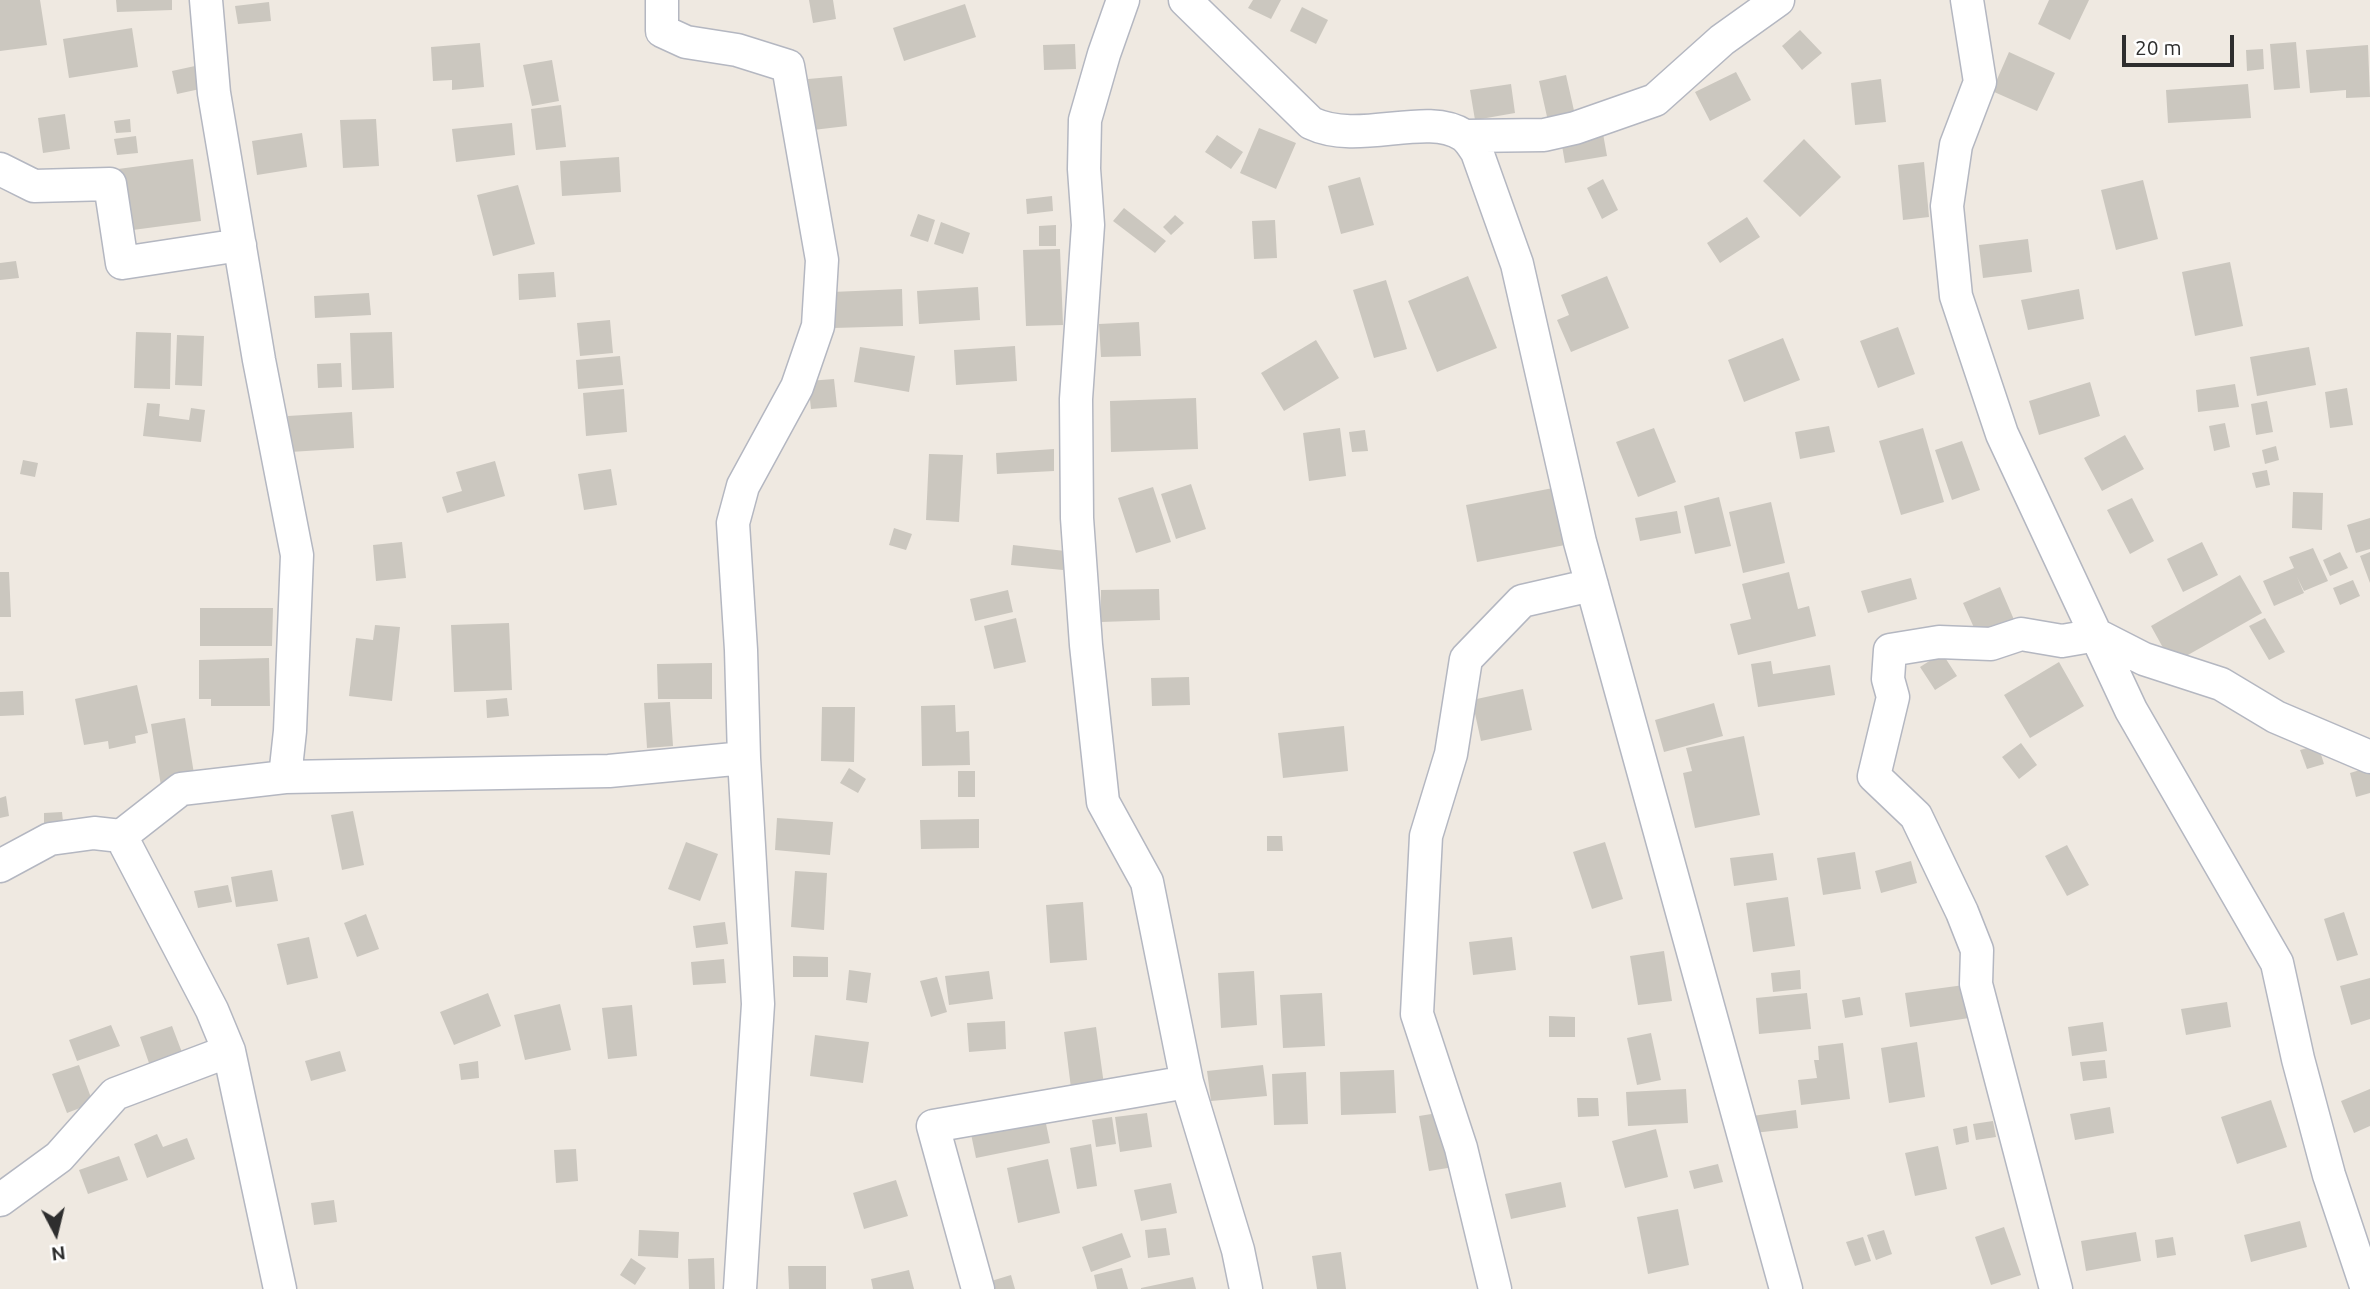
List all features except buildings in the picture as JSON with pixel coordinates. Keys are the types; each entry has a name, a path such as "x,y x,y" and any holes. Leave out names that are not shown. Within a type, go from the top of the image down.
{"street":[{"path":"206,0 215,93 259,360 297,555 290,731 285,777"},
{"path":"662,0 662,31 686,42 737,50 788,66 822,260 818,326 797,387 743,486 733,523 758,1004 740,1289"},
{"path":"1123,0 1085,120 1084,169 1088,225 1076,399 1077,518 1087,645 1103,802 1147,882 1187,1082 1238,1250 1245,1289"},
{"path":"1185,0 1300,113 1318,126 1344,133 1429,127 1451,129 1466,136 1544,135 1575,128 1656,100 1722,40 1778,0"},
{"path":"1967,0 1980,82 1956,145 1947,206 1956,296 2002,434 2131,710 2277,963 2298,1059 2329,1175 2367,1289"},
{"path":"1466,136 1477,152 1517,264 1580,542 1786,1289"},
{"path":"0,169 34,186 110,184 122,263 240,244"},
{"path":"1494,1289 1461,1148 1418,1014 1426,835 1451,754 1466,659 1522,601 1592,585"},
{"path":"2056,1289 1976,984 1977,950 1916,816 1874,776 1893,697 1888,679 1891,650 1939,642 1991,644 2021,634 2062,641 2097,635 2144,659 2221,684 2276,717 2370,757"},
{"path":"0,866 50,839 94,833 121,836 181,789 285,777 609,771 744,758"},
{"path":"121,836 212,1010 229,1051 279,1289"},
{"path":"0,1200 59,1157 115,1094 229,1051"},
{"path":"978,1289 933,1126 1187,1082"}]}
